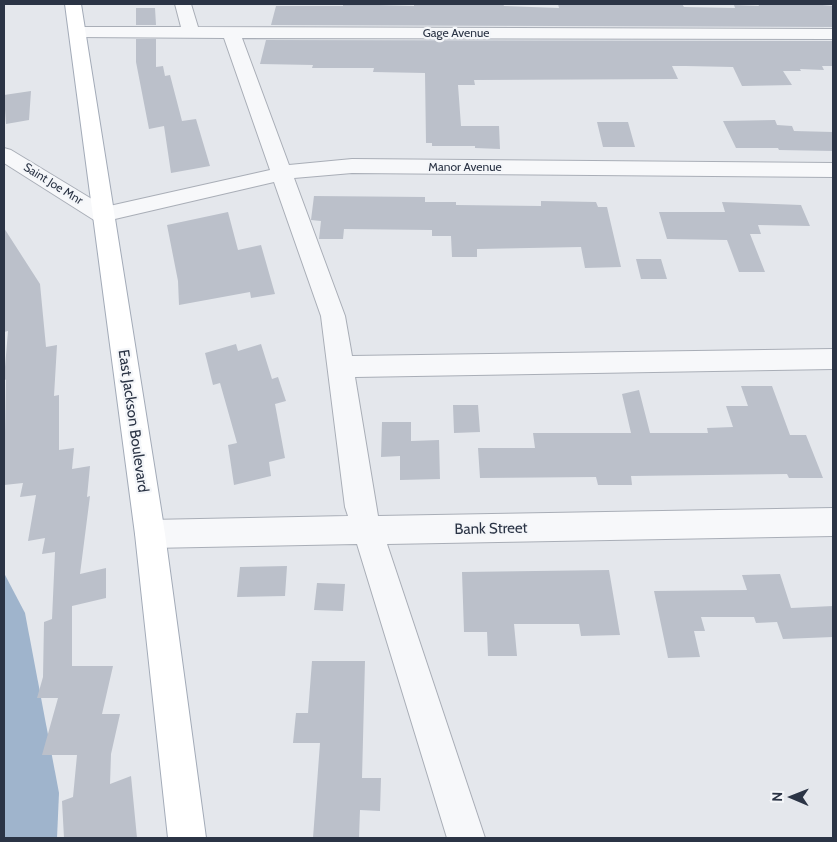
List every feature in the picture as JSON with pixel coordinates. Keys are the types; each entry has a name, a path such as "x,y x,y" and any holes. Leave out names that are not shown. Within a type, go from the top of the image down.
{"main road":[{"name":"East Jackson Boulevard","path":"74,4 102,215 150,534 187,838"}],"street":[{"path":"183,4 191,32"},
{"name":"Gage Avenue","path":"78,32 833,34"},
{"path":"231,32 333,316 360,507 466,838"},
{"name":"Saint Joe Mnr","path":"4,154 102,215"},
{"name":"Manor Avenue","path":"102,215 282,174 352,166 833,170"},
{"path":"340,367 833,359"},
{"name":"Bank Street","path":"150,534 368,532 833,522"}],"water":[{"path":"4,573 25,613 59,793 57,838 4,838"}],"building":[{"path":"343,4 414,6 414,4 503,4 504,6 559,8 558,4 682,4 684,7 735,8 734,5 812,4 833,6 833,27 271,25 276,6 343,6"},
{"path":"136,8 155,8 156,25 136,25"},
{"path":"136,39 156,39 156,67 163,66 165,76 170,75 182,121 196,119 210,166 171,173 164,126 149,129 136,62"},
{"path":"266,40 833,41 833,66 822,66 824,70 800,69 801,71 783,71 792,85 742,86 733,67 686,66 672,66 678,79 474,80 475,85 458,85 461,126 499,126 500,149 475,148 475,146 432,146 432,143 426,143 425,73 373,72 374,68 312,68 313,65 260,64"},
{"path":"31,91 29,120 6,124 4,95"},
{"path":"775,120 777,125 792,126 794,131 833,132 833,151 736,148 723,121"},
{"path":"597,122 628,122 635,147 603,147"},
{"path":"314,196 425,197 425,202 456,202 456,205 541,206 541,201 596,202 598,207 607,207 621,267 585,268 581,247 477,249 477,257 452,257 451,236 432,236 432,230 344,229 343,239 319,239 321,221 311,220"},
{"path":"722,202 801,205 810,226 758,225 761,234 750,234 765,272 739,272 727,240 667,239 659,212 725,212"},
{"path":"228,212 238,250 261,245 275,294 251,298 250,292 179,305 178,281 167,225"},
{"path":"4,228 40,284 46,347 57,345 54,396 59,395 59,450 74,448 72,469 90,466 87,497 90,496 80,574 106,568 106,598 72,606 72,666 113,666 102,714 120,714 111,754 110,784 131,776 137,838 64,838 62,801 73,797 77,755 42,755 58,698 37,698 43,677 44,622 52,619 55,552 42,554 45,538 28,541 36,495 20,497 23,483 4,485 6,380 4,379 8,331 4,332"},
{"path":"636,259 661,259 667,279 641,279"},
{"path":"236,344 238,351 261,344 272,379 278,377 286,401 275,404 285,458 269,462 271,476 234,485 228,445 237,443 220,383 213,385 205,353"},
{"path":"741,386 772,386 790,435 806,435 823,478 789,478 787,474 631,476 632,485 598,485 596,477 480,478 478,448 535,448 533,433 631,433 622,394 639,390 650,433 708,433 707,428 733,427 726,406 748,406"},
{"path":"453,405 478,405 480,432 454,433"},
{"path":"382,422 411,422 411,441 439,440 440,479 400,480 400,456 381,457"},
{"path":"287,566 285,596 237,597 240,567"},
{"path":"609,570 620,635 581,636 579,624 514,624 517,656 488,656 487,632 464,632 462,572"},
{"path":"780,574 791,608 833,606 833,637 783,639 777,622 756,623 754,617 701,617 705,631 694,631 700,657 668,658 654,591 747,590 742,575"},
{"path":"317,583 345,584 343,611 314,610"},
{"path":"312,661 365,661 362,778 381,778 380,811 360,810 359,838 313,838 320,743 293,743 296,713 308,713"}]}
